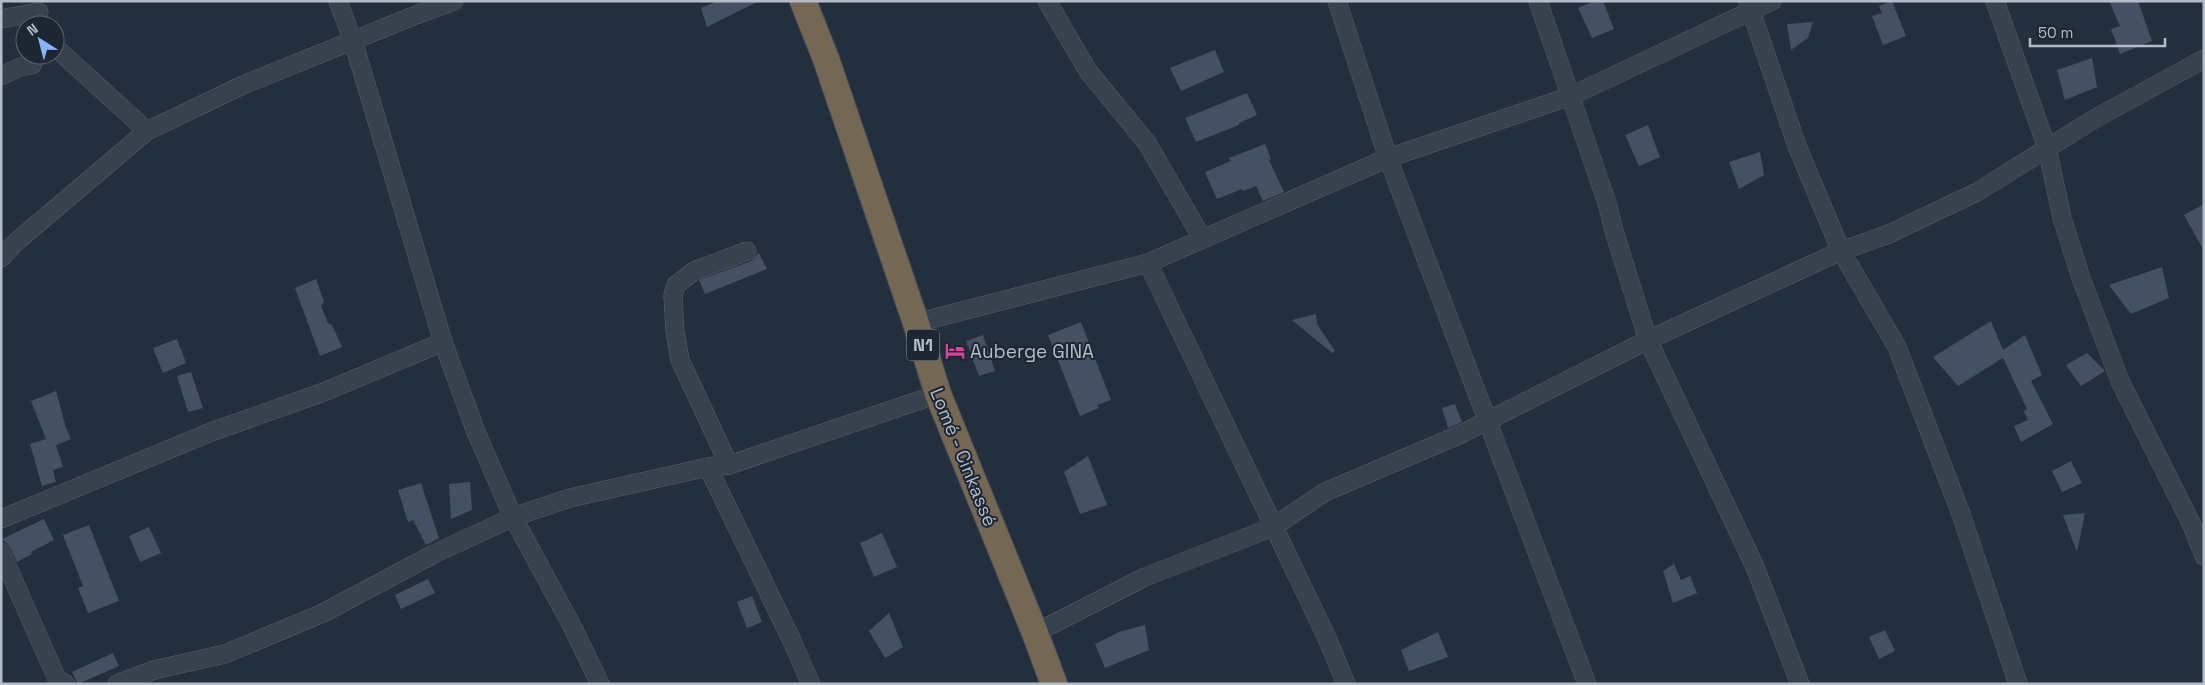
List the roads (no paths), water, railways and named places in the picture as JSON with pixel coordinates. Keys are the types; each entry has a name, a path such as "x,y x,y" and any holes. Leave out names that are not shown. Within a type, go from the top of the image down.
{"highway":[{"name":"Lomé - Cinkassé","path":"803,1 826,59 916,323 938,394 1054,684"}],"street":[{"path":"338,1 352,40 443,342 476,432 513,517 572,626 600,684"},
{"path":"1,258 16,242 147,131 243,85 454,1"},
{"path":"1047,1 1088,71 1147,143 1202,238"},
{"path":"1337,1 1388,158 1587,684"},
{"path":"1538,1 1607,203 1648,340 1755,566 1800,684"},
{"path":"916,323 1148,263 1388,158 1571,96 1750,6 1772,1"},
{"path":"1995,1 2047,148 2062,218 2081,278 2120,381 2192,525 2204,556"},
{"path":"1750,6 1798,146 1841,251 1897,347 1964,522 2018,684"},
{"path":"1,19 39,13"},
{"path":"65,55 147,131"},
{"path":"1035,633 1145,577 1273,527 1325,492 1459,435 1648,340 1841,251 1889,234 1977,192 2122,104 2204,59"},
{"path":"1,76 20,67 32,65"},
{"path":"729,465 680,360 674,332 673,295 676,285 694,271 747,251"},
{"path":"1148,263 1327,638 1346,684"},
{"path":"1,518 212,432 324,392 443,342"},
{"path":"117,684 154,670 225,654 278,632 323,613 434,554 513,517 570,498 708,467 729,465 938,394"},
{"path":"708,467 792,641 810,684"},
{"path":"1,552 58,679 66,684"}],"place":[{"name":"Auberge GINA","path":"955,351"}]}
